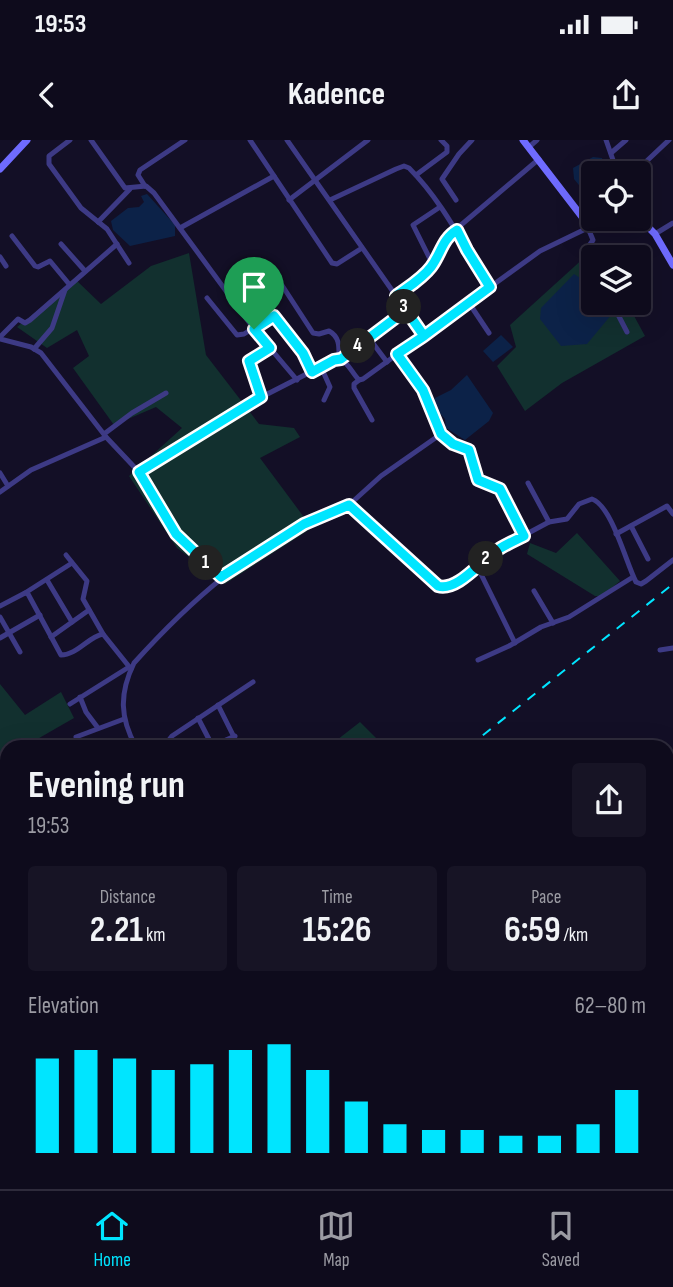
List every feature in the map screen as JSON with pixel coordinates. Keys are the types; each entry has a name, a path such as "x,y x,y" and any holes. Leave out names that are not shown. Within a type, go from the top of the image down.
{"street":[{"path":"0,169 27,140"},
{"path":"70,140 48,159 81,208 107,229 128,263"},
{"path":"91,140 125,188 146,186"},
{"path":"185,140 140,170 138,175 254,329 297,380"},
{"path":"250,140 334,264 362,248"},
{"path":"287,140 424,336"},
{"path":"289,200 368,140"},
{"path":"416,176 447,152 447,146 441,140"},
{"path":"456,200 442,179 459,153 472,140"},
{"path":"523,140 581,215"},
{"path":"529,147 537,140"},
{"path":"606,140 615,161"},
{"path":"611,153 626,140"},
{"path":"647,161 669,140"},
{"path":"396,296 433,265 446,239 538,159"},
{"path":"330,201 396,169 404,166 410,168 457,230 490,287"},
{"path":"180,228 274,176"},
{"path":"98,222 130,189"},
{"path":"433,265 413,225 440,207"},
{"path":"655,234 673,223"},
{"path":"651,230 673,265"},
{"path":"372,420 354,384 550,244 581,231"},
{"path":"12,236 35,266 50,261 68,286"},
{"path":"61,244 85,271"},
{"path":"117,244 30,320 25,323 18,319 0,338 41,353 105,436 139,472 176,534 221,577"},
{"path":"0,257 6,265"},
{"path":"276,276 313,333 329,331 335,335 339,342 340,358 359,380"},
{"path":"34,349 52,328 68,286"},
{"path":"207,298 234,333 240,335 274,316 303,353 312,372"},
{"path":"469,303 489,333"},
{"path":"139,472 261,397 340,358 406,310"},
{"path":"619,315 628,332"},
{"path":"369,338 387,362"},
{"path":"261,397 249,361 270,348"},
{"path":"397,354 423,390 441,434 453,444 469,450 478,480 500,489 524,536"},
{"path":"321,367 330,387 324,400"},
{"path":"0,492 31,470 105,436 132,413 166,393"},
{"path":"70,704 130,668 221,577 304,524 349,505 381,476 441,434"},
{"path":"0,473 8,486"},
{"path":"528,483 549,522"},
{"path":"349,505 438,586 450,586 496,551 549,522 566,519 579,504 592,499 596,500 616,534 636,582 640,584 673,560"},
{"path":"616,534 667,506 673,514"},
{"path":"631,526 648,558"},
{"path":"66,555 87,581 83,599 89,610 103,634 130,668"},
{"path":"0,606 72,563"},
{"path":"477,566 515,643"},
{"path":"478,660 515,643 535,630 569,617 633,577"},
{"path":"47,580 72,622"},
{"path":"534,591 553,623"},
{"path":"25,593 31,597 61,655 65,656 95,636 103,634"},
{"path":"51,637 89,610"},
{"path":"0,638 40,615"},
{"path":"0,617 20,652"},
{"path":"660,650 673,648"},
{"path":"130,668 124,692 124,723 132,740"},
{"path":"170,740 253,682"},
{"path":"80,697 86,712 98,728"},
{"path":"218,705 236,740"},
{"path":"198,718 209,740"},
{"path":"76,737 98,728 124,723"},
{"path":"227,740 235,736"}],"green space":[{"path":"189,253 206,355 259,424 294,428 300,437 260,458 312,528 225,584 177,548 129,476 182,428 156,407 114,425 73,368 89,356 77,330 47,348 17,327 76,280 101,304 151,266"},
{"path":"581,261 581,315 634,315 645,336 562,383 525,411 497,366 516,347 510,325"},
{"path":"577,533 620,581 602,596 595,596 527,554 530,543 556,553"},
{"path":"0,684 25,715 61,692 74,718 36,740 0,740"},
{"path":"360,722 378,740 337,740"}],"water":[{"path":"593,157 602,158 603,161 586,161"},
{"path":"581,164 581,188 574,179 573,168"},
{"path":"147,194 175,225 175,236 130,246 113,230 111,221 128,208 139,207 144,202 141,196"},
{"path":"574,274 581,279 581,315 611,315 587,344 561,346 540,319 541,308"},
{"path":"501,335 513,347 493,362 483,351"},
{"path":"467,375 493,413 489,421 465,440 446,428 445,419 432,404 435,398 451,390"}],"railway":[{"path":"477,740 673,584"}],"route":[{"path":"254,329 270,348 249,361 261,397 139,472 176,534 221,577 304,524 349,505 394,548 438,586 444,588 456,583 502,547 524,536 500,489 478,480 469,450 453,444 441,434 423,390 397,354 424,336 406,310 396,296 427,272 446,239 457,230 490,287 424,336 406,310 341,359 312,372 303,353 274,316 271,315 254,329"}]}
